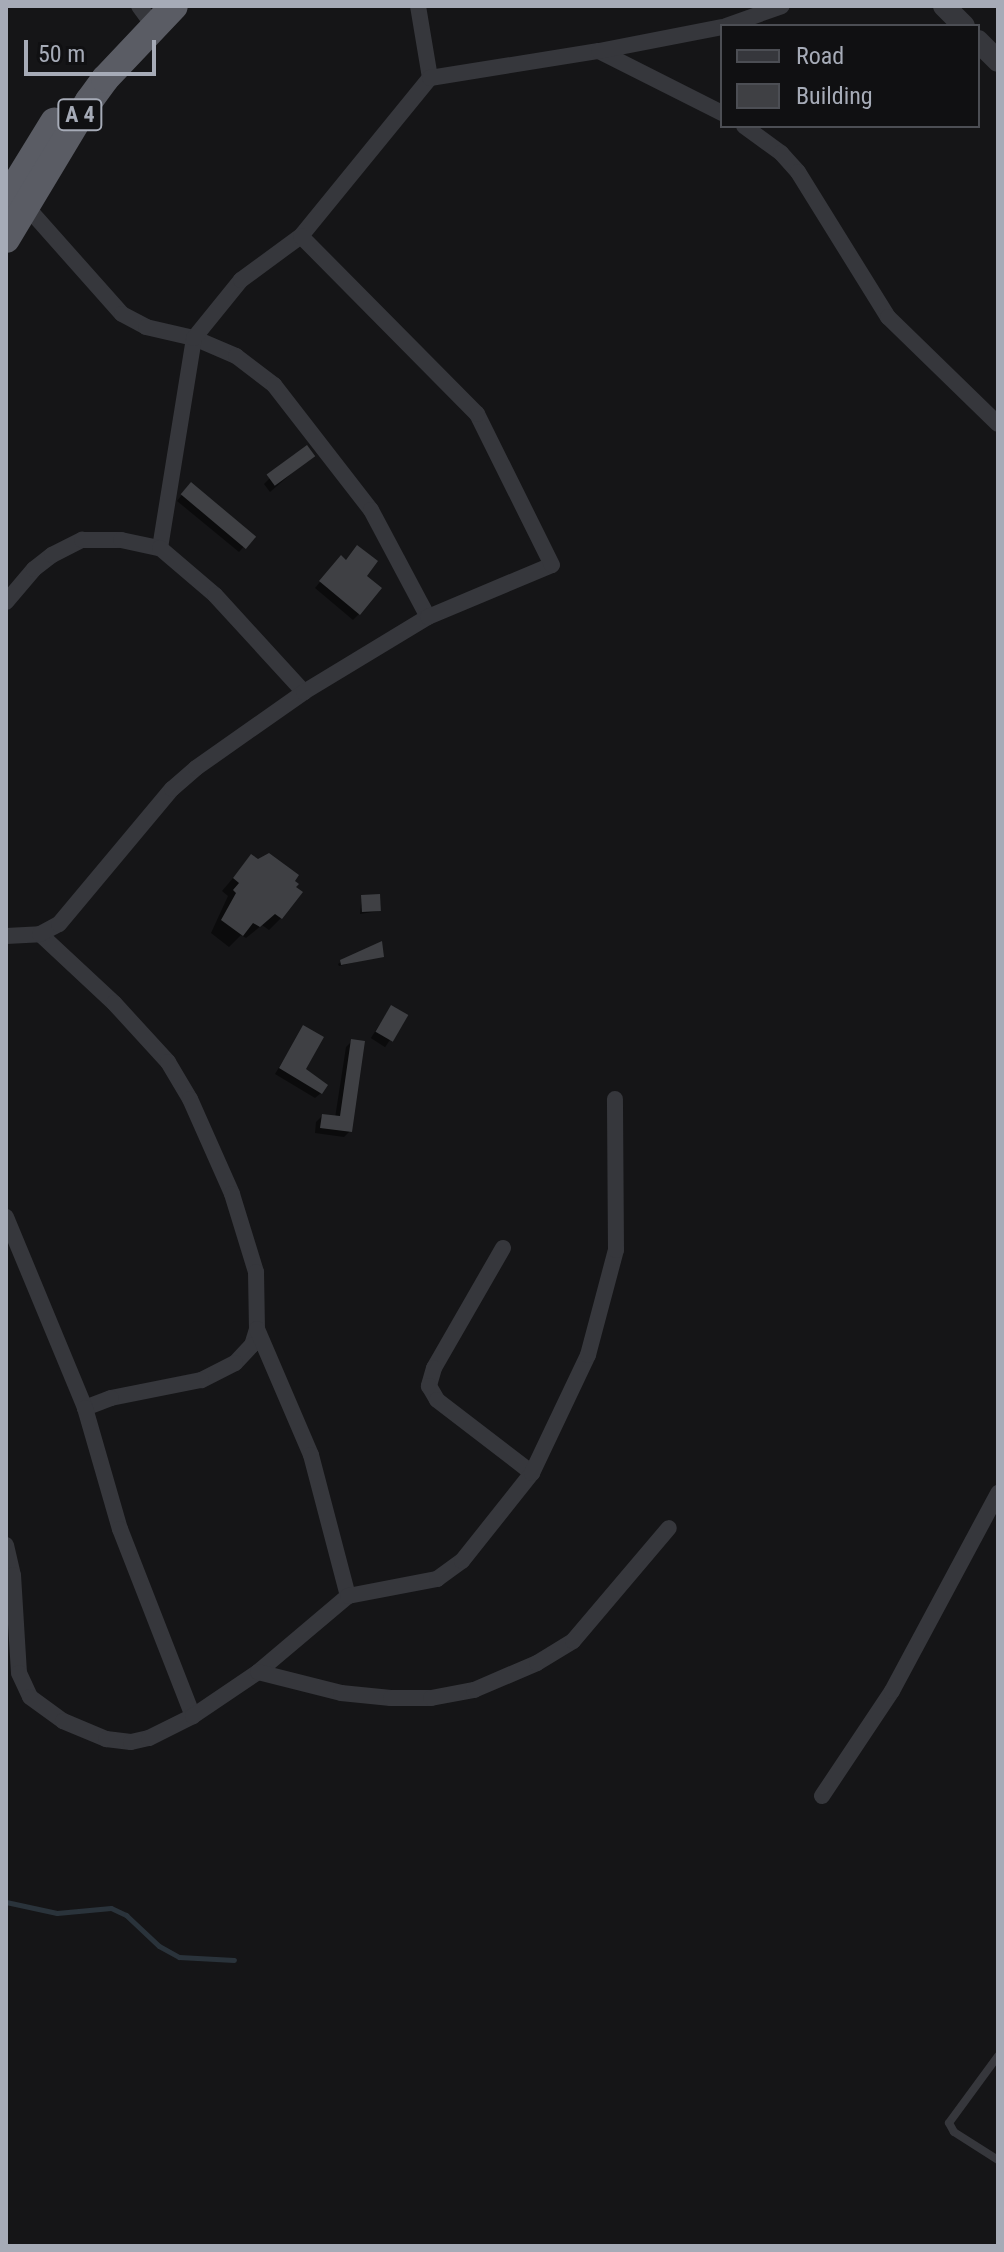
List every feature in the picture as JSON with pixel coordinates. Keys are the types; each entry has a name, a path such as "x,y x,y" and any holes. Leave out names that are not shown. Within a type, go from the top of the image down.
{"highway":[{"name":"A 4","path":"6,239 16,203 148,13 174,6"}],"street":[{"path":"418,6 430,78"},
{"path":"730,24 782,6"},
{"path":"944,6 962,24"},
{"path":"160,548 194,338 241,280 301,236 430,78 599,51 720,27"},
{"path":"980,43 998,61"},
{"path":"599,51 720,112"},
{"path":"747,128 781,153 798,172 863,281 896,328 998,424"},
{"path":"16,203 122,314 146,327 194,338 251,365 274,385 371,510 428,617"},
{"path":"6,936 40,934 70,913 172,789 196,768 304,692 428,617 552,565 490,433 477,414 301,236"},
{"path":"6,602 34,569 52,555 82,540 121,540 160,548 215,595 304,692"},
{"path":"40,934 123,1013 168,1062 190,1099 232,1194 252,1253 257,1329 311,1455 348,1596"},
{"path":"6,1545 13,1575 19,1673 30,1697 41,1708 106,1739 131,1742 163,1732 193,1716 258,1672 348,1596 437,1579 462,1561 532,1473 588,1355 608,1289 618,1218 615,1099"},
{"path":"6,1217 85,1408 120,1529 193,1716"},
{"path":"503,1248 434,1368 429,1386 437,1400 532,1473"},
{"path":"85,1408 111,1398 188,1383 220,1372 244,1355 257,1329"},
{"path":"822,1796 892,1691 998,1493"},
{"path":"258,1672 341,1693 391,1698 431,1698 474,1690 537,1663 573,1641 669,1528"}],"lane":[{"path":"998,2056 949,2123 954,2132 998,2160"}],"building":[{"path":"307,445 315,456 275,486 267,474"},
{"path":"191,482 256,537 246,549 181,494"},
{"path":"357,545 378,561 367,576 382,588 360,615 319,581 341,555 346,560"},
{"path":"269,853 299,875 295,881 299,884 296,887 303,892 282,919 275,914 260,927 253,923 243,936 221,920 239,883 233,878 251,854 258,859"},
{"path":"380,894 381,911 362,912 361,895"},
{"path":"382,941 384,957 341,965 340,960"},
{"path":"391,1005 408,1015 393,1042 376,1032"},
{"path":"303,1025 324,1037 306,1069 328,1085 322,1094 279,1068"},
{"path":"351,1039 365,1041 352,1132 320,1128 322,1114 340,1116"}],"waterway":[{"path":"6,1902 57,1913 111,1908 126,1915 159,1946 179,1957 234,1960"}]}
